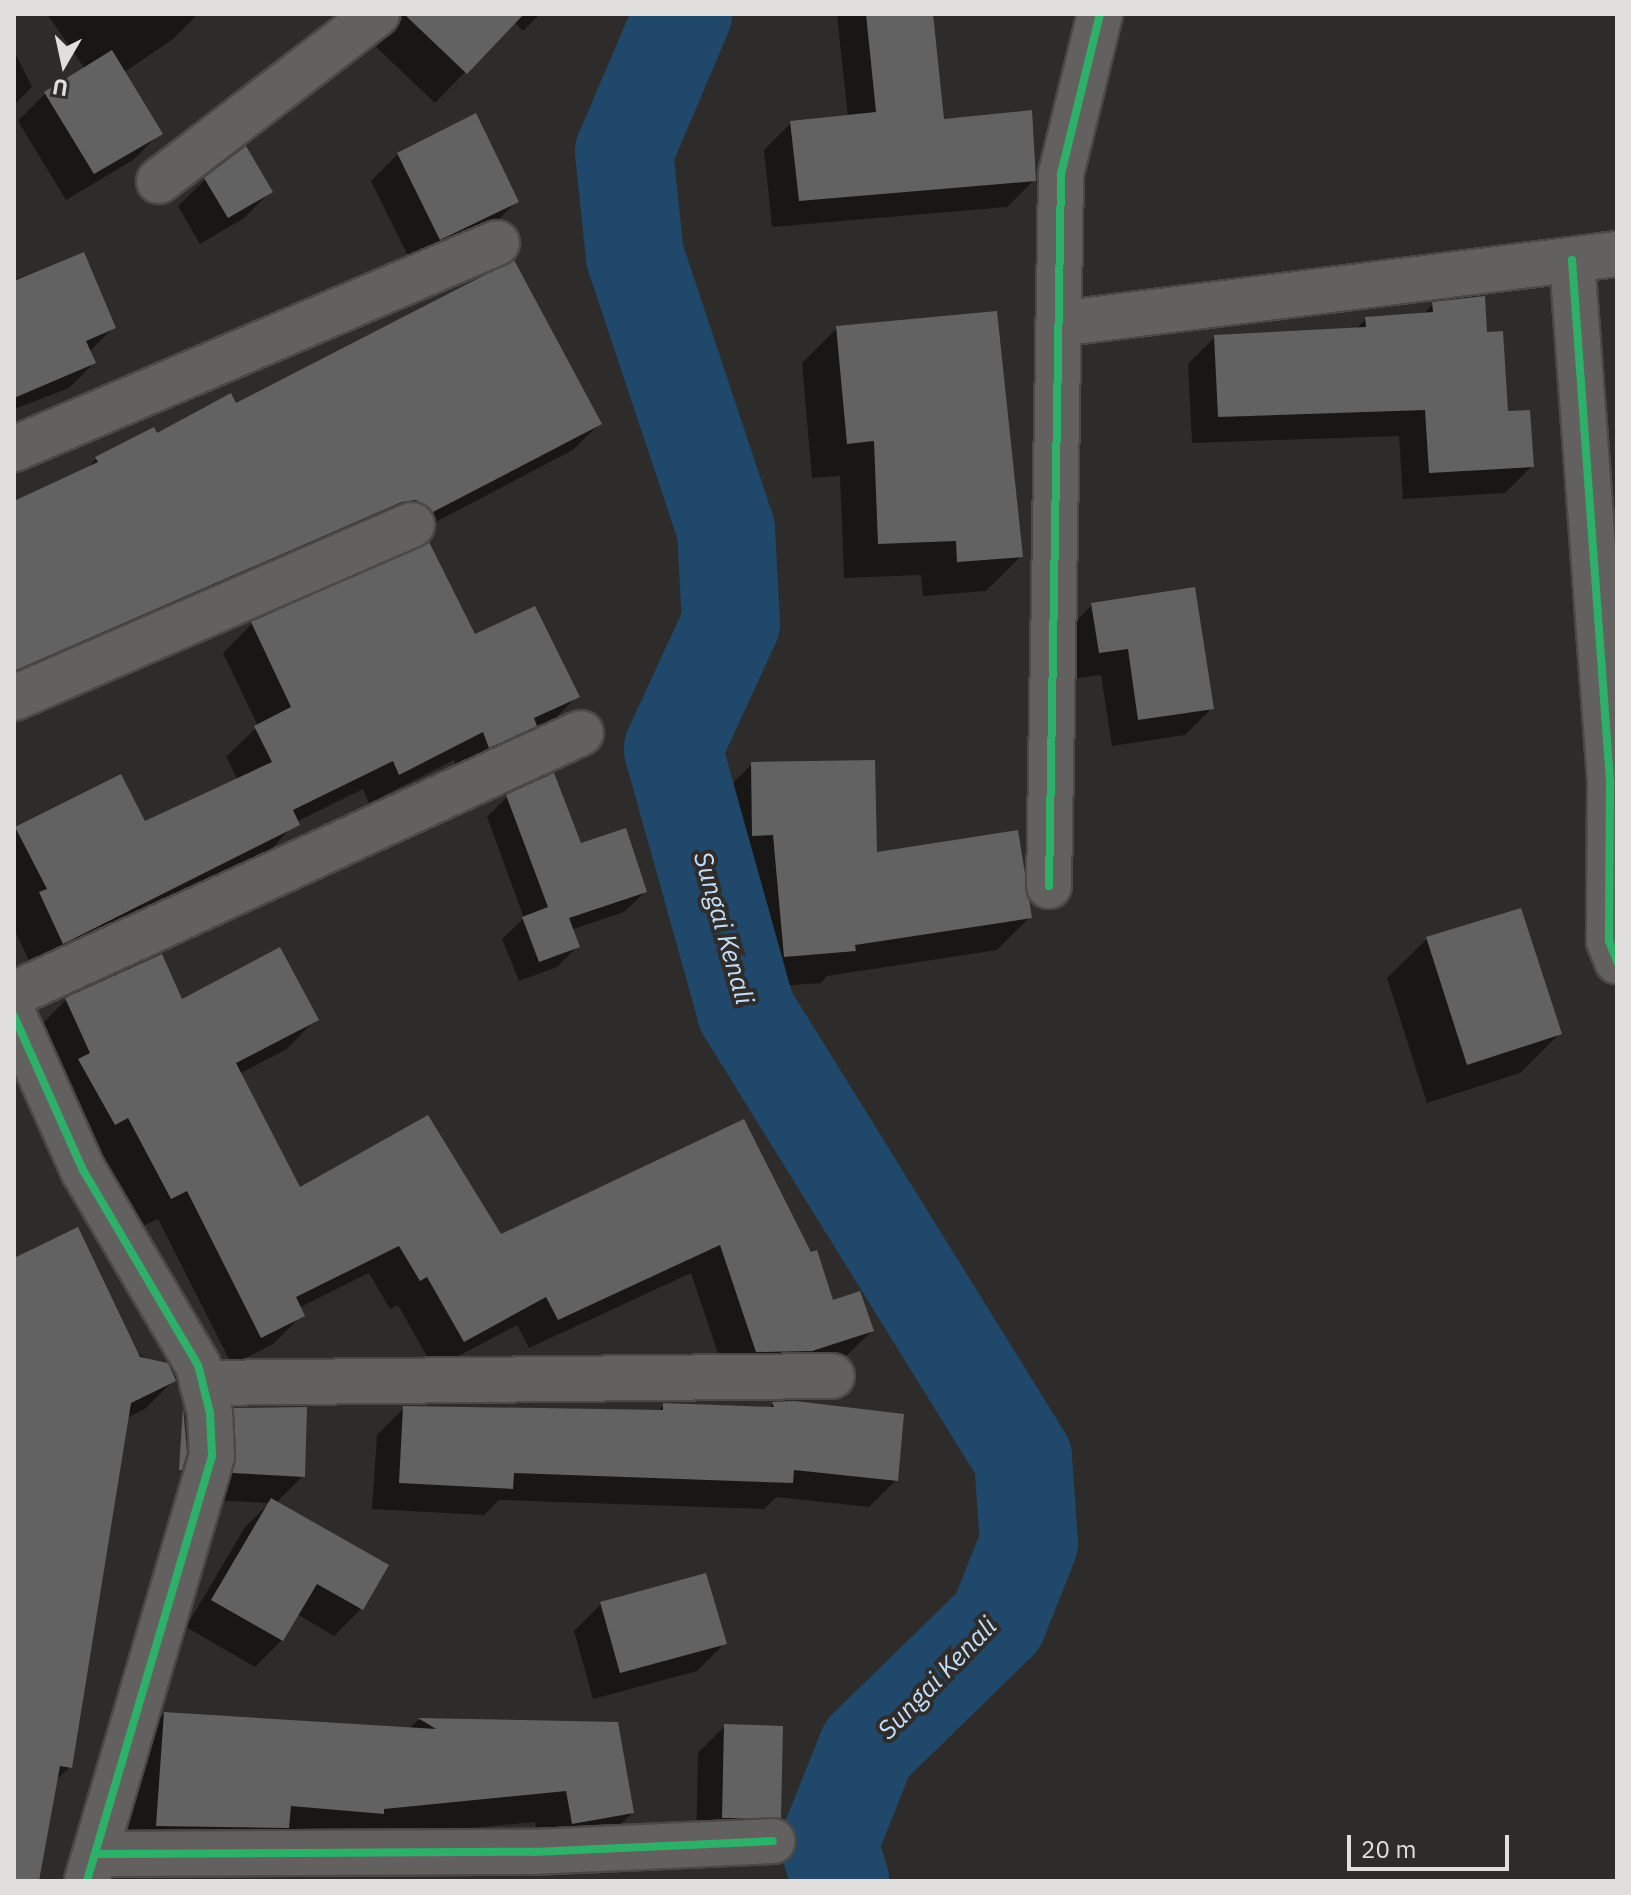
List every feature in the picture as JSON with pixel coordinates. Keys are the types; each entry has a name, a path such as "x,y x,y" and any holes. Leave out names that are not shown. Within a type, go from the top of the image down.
{"street":[{"path":"159,181 377,14"},
{"path":"1049,886 1061,174 1100,14"},
{"path":"14,449 497,243"},
{"path":"1058,324 1617,254"},
{"path":"1572,260 1610,781 1609,941 1617,961"},
{"path":"14,698 412,525"},
{"path":"14,994 581,733"},
{"path":"14,1016 83,1170 198,1365 212,1456 92,1867 773,1841"},
{"path":"202,1383 832,1376"}],"building":[{"path":"404,14 524,14 467,74"},
{"path":"866,14 933,14 944,119 1032,110 1036,181 799,201 790,121 876,112"},
{"path":"112,50 163,134 94,174 44,92"},
{"path":"476,113 519,202 440,240 397,153"},
{"path":"246,146 273,192 228,218 204,178"},
{"path":"84,252 116,328 86,341 96,363 14,398 14,281"},
{"path":"514,260 602,424 433,512 416,500 402,502 14,671 14,501 98,462 95,457 154,427 157,433 231,393 236,403"},
{"path":"1485,296 1487,332 1503,331 1508,411 1530,410 1534,467 1429,473 1425,410 1218,417 1214,335 1366,327 1365,317 1433,312 1432,302"},
{"path":"997,311 1023,557 957,562 956,541 878,544 874,441 847,444 836,326"},
{"path":"429,542 475,634 535,606 580,697 534,718 537,726 489,748 483,732 399,775 393,761 293,810 300,825 63,944 39,892 47,889 15,827 121,774 145,821 272,762 254,726 291,707 251,622"},
{"path":"1195,587 1214,709 1138,720 1128,649 1099,653 1091,603"},
{"path":"875,760 877,852 1018,830 1032,918 855,945 856,951 784,957 773,835 752,836 751,762"},
{"path":"554,773 581,843 626,828 647,892 569,918 580,947 539,962 522,917 548,907 506,795"},
{"path":"1521,908 1562,1034 1467,1065 1426,937"},
{"path":"280,947 319,1020 236,1063 300,1187 428,1115 501,1234 744,1119 811,1252 817,1250 833,1300 860,1291 874,1331 812,1351 756,1352 720,1245 558,1320 546,1297 464,1342 427,1277 420,1281 399,1246 296,1297 305,1316 261,1338 187,1191 171,1199 128,1118 115,1125 78,1059 90,1053 65,998 162,954 182,999"},
{"path":"78,1227 140,1357 168,1363 176,1381 131,1403 72,1768 60,1766 39,1881 14,1881 14,1258"},
{"path":"795,1401 904,1414 898,1481 794,1470 793,1483 514,1473 513,1489 399,1483 403,1406 663,1410 663,1403 774,1407 772,1402"},
{"path":"183,1407 187,1453 182,1470 179,1470"},
{"path":"307,1407 305,1477 233,1473 234,1408"},
{"path":"271,1498 389,1565 363,1610 317,1584 283,1641 211,1600"},
{"path":"706,1573 727,1644 620,1673 600,1602"},
{"path":"164,1712 436,1729 418,1718 618,1722 634,1813 572,1824 566,1791 384,1809 384,1814 291,1806 289,1828 156,1826"},
{"path":"724,1724 783,1726 781,1818 722,1818"}],"waterway":[{"name":"Sungai Kenali","path":"683,14 624,152 635,256 726,529 731,623 673,749 746,1011 1023,1458 1029,1543 998,1621 867,1749 829,1844 840,1881"}],"cycle path":[{"path":"1049,886 1061,174 1100,14"},
{"path":"1572,260 1610,781 1609,941 1617,961"},
{"path":"14,1016 83,1170 198,1365 210,1413 212,1456 87,1881"},
{"path":"98,1854 533,1852 773,1841"}]}
